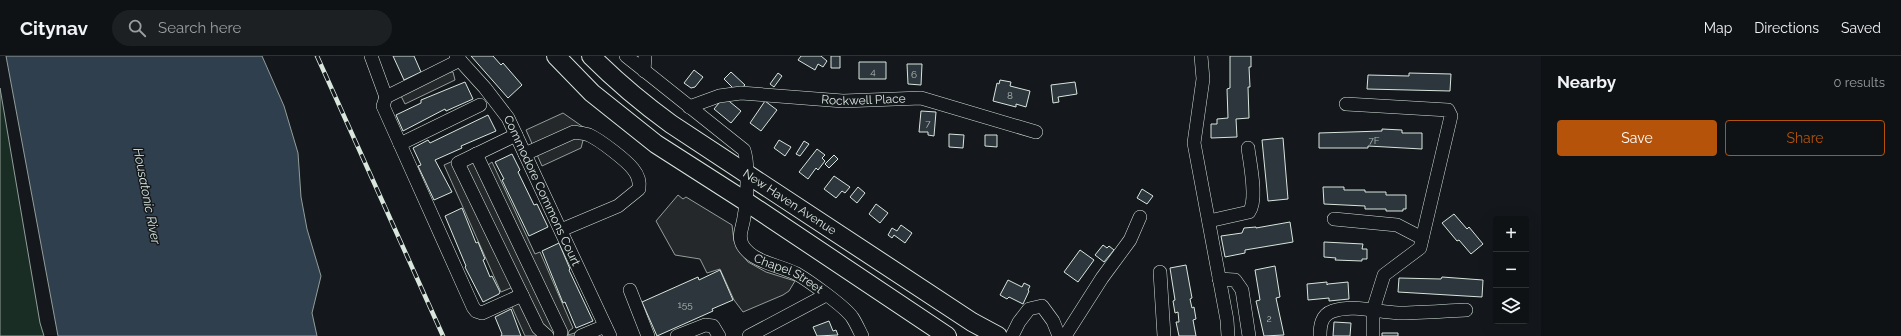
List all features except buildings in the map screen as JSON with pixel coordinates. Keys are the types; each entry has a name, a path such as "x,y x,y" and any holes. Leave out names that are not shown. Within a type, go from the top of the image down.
{"highway":[{"name":"New Haven Avenue","path":"556,56 592,93 656,144 745,201 947,336"},
{"name":"New Haven Avenue","path":"591,56 610,75 644,104 747,175 972,322 998,336"}],"street":[{"path":"371,56 386,97 383,106 476,311 482,313 522,295"},
{"name":"Chapel Street","path":"626,56 744,150 747,158 747,175 741,238 743,245 748,251 762,261 796,274 826,295 851,316 862,336"},
{"path":"644,70 645,56"},
{"path":"1200,56 1203,80 1194,143 1227,320 1228,336"},
{"path":"386,97 458,58"},
{"name":"Commodore Commons Court","path":"458,58 485,88 508,118 608,331"},
{"name":"Rockwell Place","path":"689,107 719,96 740,93 843,101 921,98 1036,132"},
{"path":"1346,104 1448,110 1451,116 1420,248 1384,275 1373,310 1373,336"},
{"path":"400,144 480,105"},
{"path":"525,154 574,132 589,135 603,143 633,169 640,183 639,189 618,206 561,230"},
{"path":"516,135 458,163 538,328 547,336"},
{"path":"1209,221 1249,212 1251,210 1253,197 1248,148"},
{"path":"476,154 561,332 560,336"},
{"path":"1065,336 1102,278 1130,240 1140,217"},
{"path":"1334,219 1397,225 1422,238"},
{"path":"1160,272 1164,336"},
{"path":"1219,279 1235,280 1242,290 1249,336"},
{"path":"630,290 648,336"},
{"path":"749,336 826,295"},
{"path":"1012,336 1019,322 1029,309 1042,306 1053,321 1059,336"},
{"path":"1320,336 1320,323 1326,315 1332,311 1346,308 1397,313 1466,310"},
{"path":"677,336 708,325 716,329 719,336"},
{"path":"581,336 608,331"}],"green space":[{"path":"0,88 40,323 44,336 0,336"}],"shaded area":[{"path":"430,71 453,72 455,80 405,104 401,96"},
{"path":"563,113 586,129 581,148 542,166 526,130"},
{"path":"478,150 488,165 492,162 535,254 540,252 573,328 569,331 568,335 595,327 599,336 525,336 507,296 515,291 513,287 501,292 444,165"},
{"path":"678,195 683,199 686,197 732,225 734,241 739,251 748,262 766,272 795,281 789,291 743,312 734,300 720,269 707,273 700,259 675,255 656,221"}],"water":[{"name":"Housatonic River","path":"6,56 262,56 284,106 298,153 301,197 307,229 321,276 312,313 317,336 58,336"}],"railway":[{"path":"317,56 443,336"}]}
